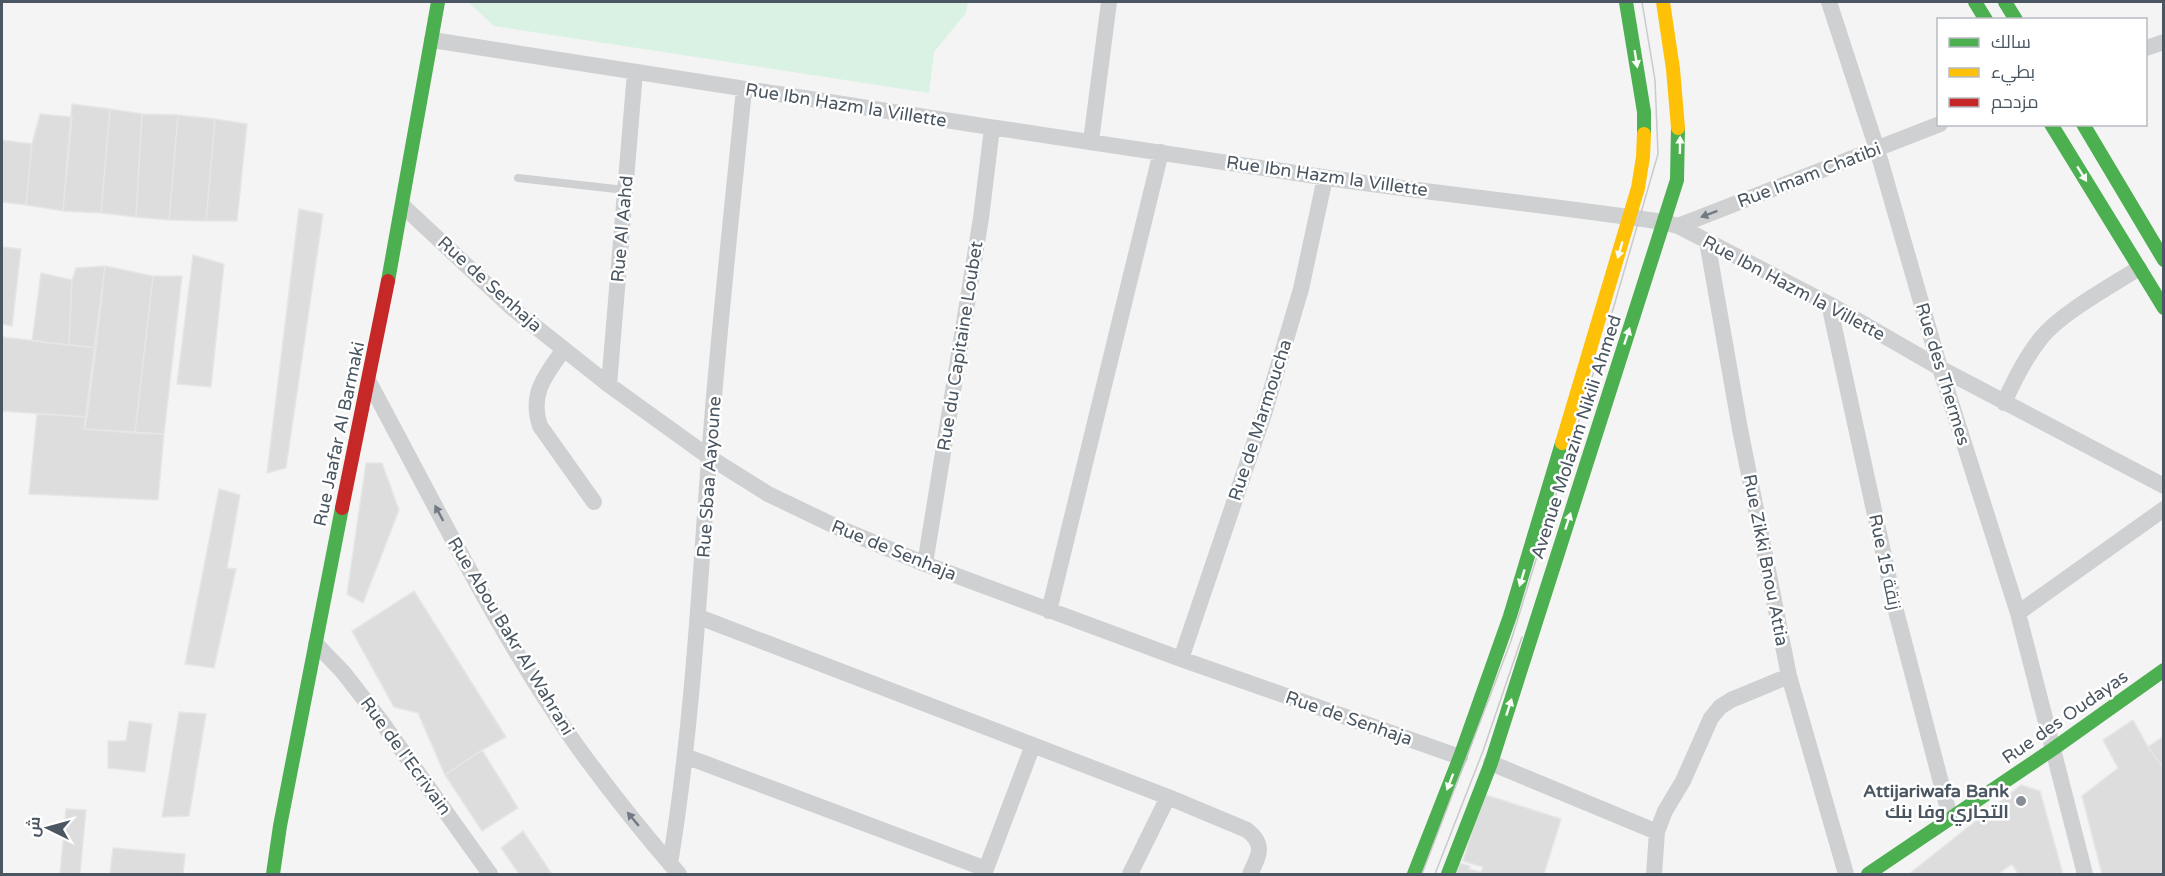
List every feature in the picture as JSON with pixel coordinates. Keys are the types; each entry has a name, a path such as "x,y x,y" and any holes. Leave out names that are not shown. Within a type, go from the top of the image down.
{"street":[{"name":"Rue Jaafar Al Barmaki","path":"273,874 280,826 335,540 403,206 438,2"},
{"path":"1091,141 1109,2"},
{"name":"Avenue Molazim Nikili Ahmed","path":"1414,874 1460,757 1510,616 1638,188 1644,157 1644,112 1626,2"},
{"name":"Avenue Molazim Nikili Ahmed","path":"1448,874 1491,763 1671,224 1680,146 1680,116 1663,2"},
{"name":"Rue des Thermes","path":"1829,2 1877,149 1940,368 2018,613 2085,874"},
{"path":"1975,2 1985,18"},
{"path":"2005,2 2015,18"},
{"name":"Rue Ibn Hazm la Villette","path":"432,40 1325,178 1629,216 1671,224 1829,304 2004,403 2163,486"},
{"path":"2147,47 2163,42"},
{"name":"Rue Al Aahd","path":"609,385 635,72"},
{"name":"Rue Sbaa Aayoune","path":"674,869 699,616 709,457 744,88"},
{"name":"Rue Imam Chatibi","path":"1671,224 1937,125"},
{"path":"2052,126 2163,308"},
{"path":"2084,126 2163,260"},
{"name":"Rue du Capitaine Loubet","path":"925,564 981,218 992,128"},
{"path":"1049,611 1161,152"},
{"name":"Rue de Marmoucha","path":"1181,659 1268,403 1301,290 1325,178"},
{"name":"Rue de Senhaja","path":"403,206 512,308 609,385 709,457 749,483 799,510 925,564 1049,611 1460,757"},
{"name":"Rue Zikki Bnou Attia","path":"1707,241 1740,429 1789,676 1846,874"},
{"path":"2004,403 2021,366 2042,337 2061,319 2139,268"},
{"name":"Rue 15 زنقة","path":"1829,304 1896,611 1950,817"},
{"path":"564,349 538,391 536,402 538,418 540,426 594,502"},
{"name":"Rue Abou Bakr Al Wahrani","path":"369,382 455,543 518,654 576,745 674,869"},
{"path":"2018,613 2163,509"},
{"path":"699,616 1168,797 1247,830 1259,844 1259,855 1250,874"},
{"name":"Rue de l'Ecrivain","path":"316,644 343,672 381,721 490,874"},
{"name":"Rue des Oudayas","path":"1868,874 2163,670"},
{"path":"1654,874 1658,832 1665,811 1683,780 1705,729 1720,706 1789,676"},
{"path":"685,756 985,872 1033,745"},
{"path":"1491,763 1658,832"},
{"path":"1130,874 1168,797"}],"lane":[{"path":"518,178 625,190"}],"green space":[{"path":"468,2 968,2 966,13 934,52 929,93 494,26"}],"building":[{"path":"72,104 110,109 101,213 63,211"},
{"path":"110,109 142,114 136,217 101,213"},
{"path":"40,114 72,117 63,211 26,205 32,144"},
{"path":"142,114 178,115 169,220 136,217"},
{"path":"178,115 215,119 206,221 169,220"},
{"path":"215,119 247,124 237,221 206,221"},
{"path":"2,140 32,144 26,205 2,202"},
{"path":"299,209 323,214 286,468 267,473"},
{"path":"2,247 21,249 12,326 2,324"},
{"path":"193,255 224,264 211,387 177,384"},
{"path":"105,266 153,276 135,433 84,429"},
{"path":"105,266 96,348 69,345 72,280 76,268"},
{"path":"41,273 72,280 69,345 32,341"},
{"path":"153,276 182,276 164,434 135,433"},
{"path":"2,337 96,348 87,417 2,411"},
{"path":"37,414 87,417 84,429 164,434 158,500 29,494"},
{"path":"366,463 382,463 399,510 363,603 347,594"},
{"path":"219,489 240,495 227,568 236,569 214,668 185,664"},
{"path":"414,591 506,737 445,775 418,713 394,707 352,631"},
{"path":"179,712 206,714 189,816 162,817"},
{"path":"2133,720 2164,769 2164,874 2102,874 2082,796 2118,768 2103,740"},
{"path":"129,721 152,724 145,772 108,768 108,741 126,741"},
{"path":"2164,736 2164,769 2148,747"},
{"path":"482,750 518,808 482,831 445,775"},
{"path":"2021,785 2040,791 2063,874 2018,874 2012,864 1998,874 1909,874"},
{"path":"1483,794 1561,819 1544,874 1456,874 1459,863 1481,872 1483,867 1463,861"},
{"path":"66,809 86,810 80,874 60,874"},
{"path":"523,831 552,874 519,874 501,848"},
{"path":"113,848 185,854 183,874 110,874"}],"tram line":[{"path":"1422,874 1511,641 1614,306 1658,154 1655,80 1642,2"},
{"path":"1435,874 1483,751 1522,637"}],"traffic: fast":[{"path":"388,281 438,2"},
{"path":"1626,2 1644,112 1644,134"},
{"path":"1975,2 1985,18"},
{"path":"2005,2 2015,18"},
{"path":"2052,126 2164,308"},
{"path":"2084,126 2164,260"},
{"path":"1448,874 1491,763 1677,180 1678,128"},
{"path":"1414,874 1460,757 1510,616 1562,443"},
{"path":"273,874 280,826 342,508"},
{"path":"1868,874 2053,749 2164,670"}],"traffic: slow":[{"path":"1663,2 1673,69 1678,128"},
{"path":"1562,443 1638,188 1644,134"}],"traffic: jam":[{"path":"342,508 388,281"}],"place":[{"name":"Attijariwafa Bank التجاري وفا بنك","path":"2021,801"}]}
